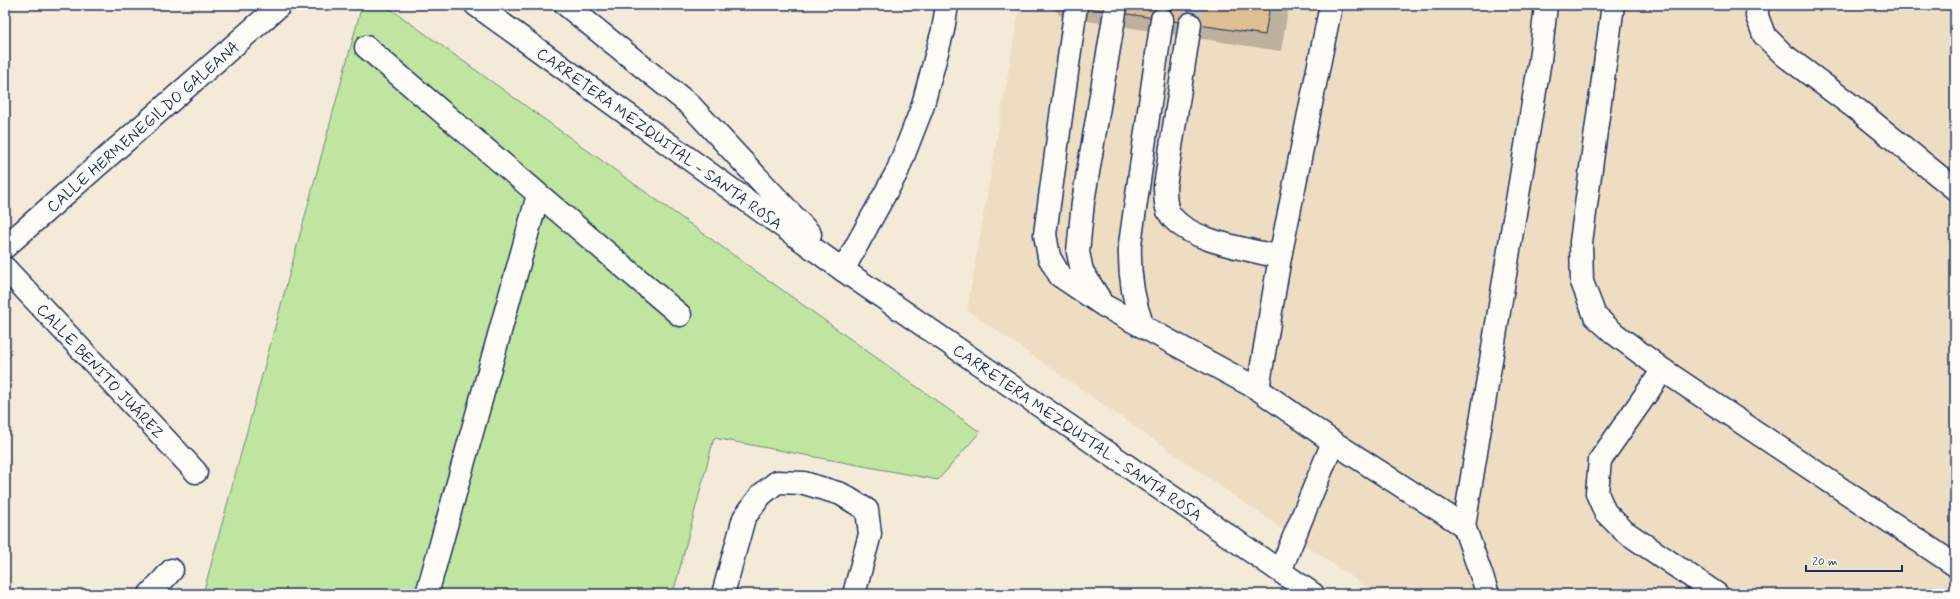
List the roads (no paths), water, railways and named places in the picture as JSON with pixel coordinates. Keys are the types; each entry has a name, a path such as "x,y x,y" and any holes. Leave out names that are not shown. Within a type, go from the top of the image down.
{"main road":[{"name":"CALLE HERMENEGILDO GALEANA","path":"5,247 280,5"},
{"name":"CARRETERA MEZQUITAL - SANTA ROSA","path":"476,5 843,270 1313,594"},
{"name":"CARRETERA MEZQUITAL - SANTA ROSA","path":"566,5 690,105 843,270"},
{"path":"843,270 897,172 922,108 943,30 947,5"},
{"path":"1258,389 1280,257 1331,5"},
{"path":"1488,594 1464,526 1540,60 1546,5"},
{"path":"1613,5 1581,242 1582,282 1595,316 1615,334 1662,370 1955,565"},
{"path":"1758,5 1757,16 1764,35 1784,55 1859,111 1955,189"},
{"path":"1076,6 1045,234 1049,257 1060,276 1103,304 1142,324 1258,389 1333,442 1464,526"},
{"path":"1103,304 1082,271 1078,252 1084,202 1115,12"},
{"path":"1142,324 1137,310 1129,271 1130,244 1162,19"},
{"path":"1190,24 1165,186 1167,210 1178,224 1204,238 1280,257"},
{"path":"366,47 538,196 680,315"},
{"path":"427,594 538,196"},
{"name":"CALLE BENITO JUÁREZ","path":"5,268 196,472"},
{"path":"1662,370 1600,460 1597,494 1605,512 1624,531 1716,594"},
{"path":"1280,571 1333,442"},
{"path":"723,594 744,518 761,495 777,482 804,483 842,494 867,510 870,534 854,594"},
{"path":"150,594 172,570"}],"tunnel":[{"path":"1162,19 1165,5"},
{"path":"1190,24 1194,5"}]}
